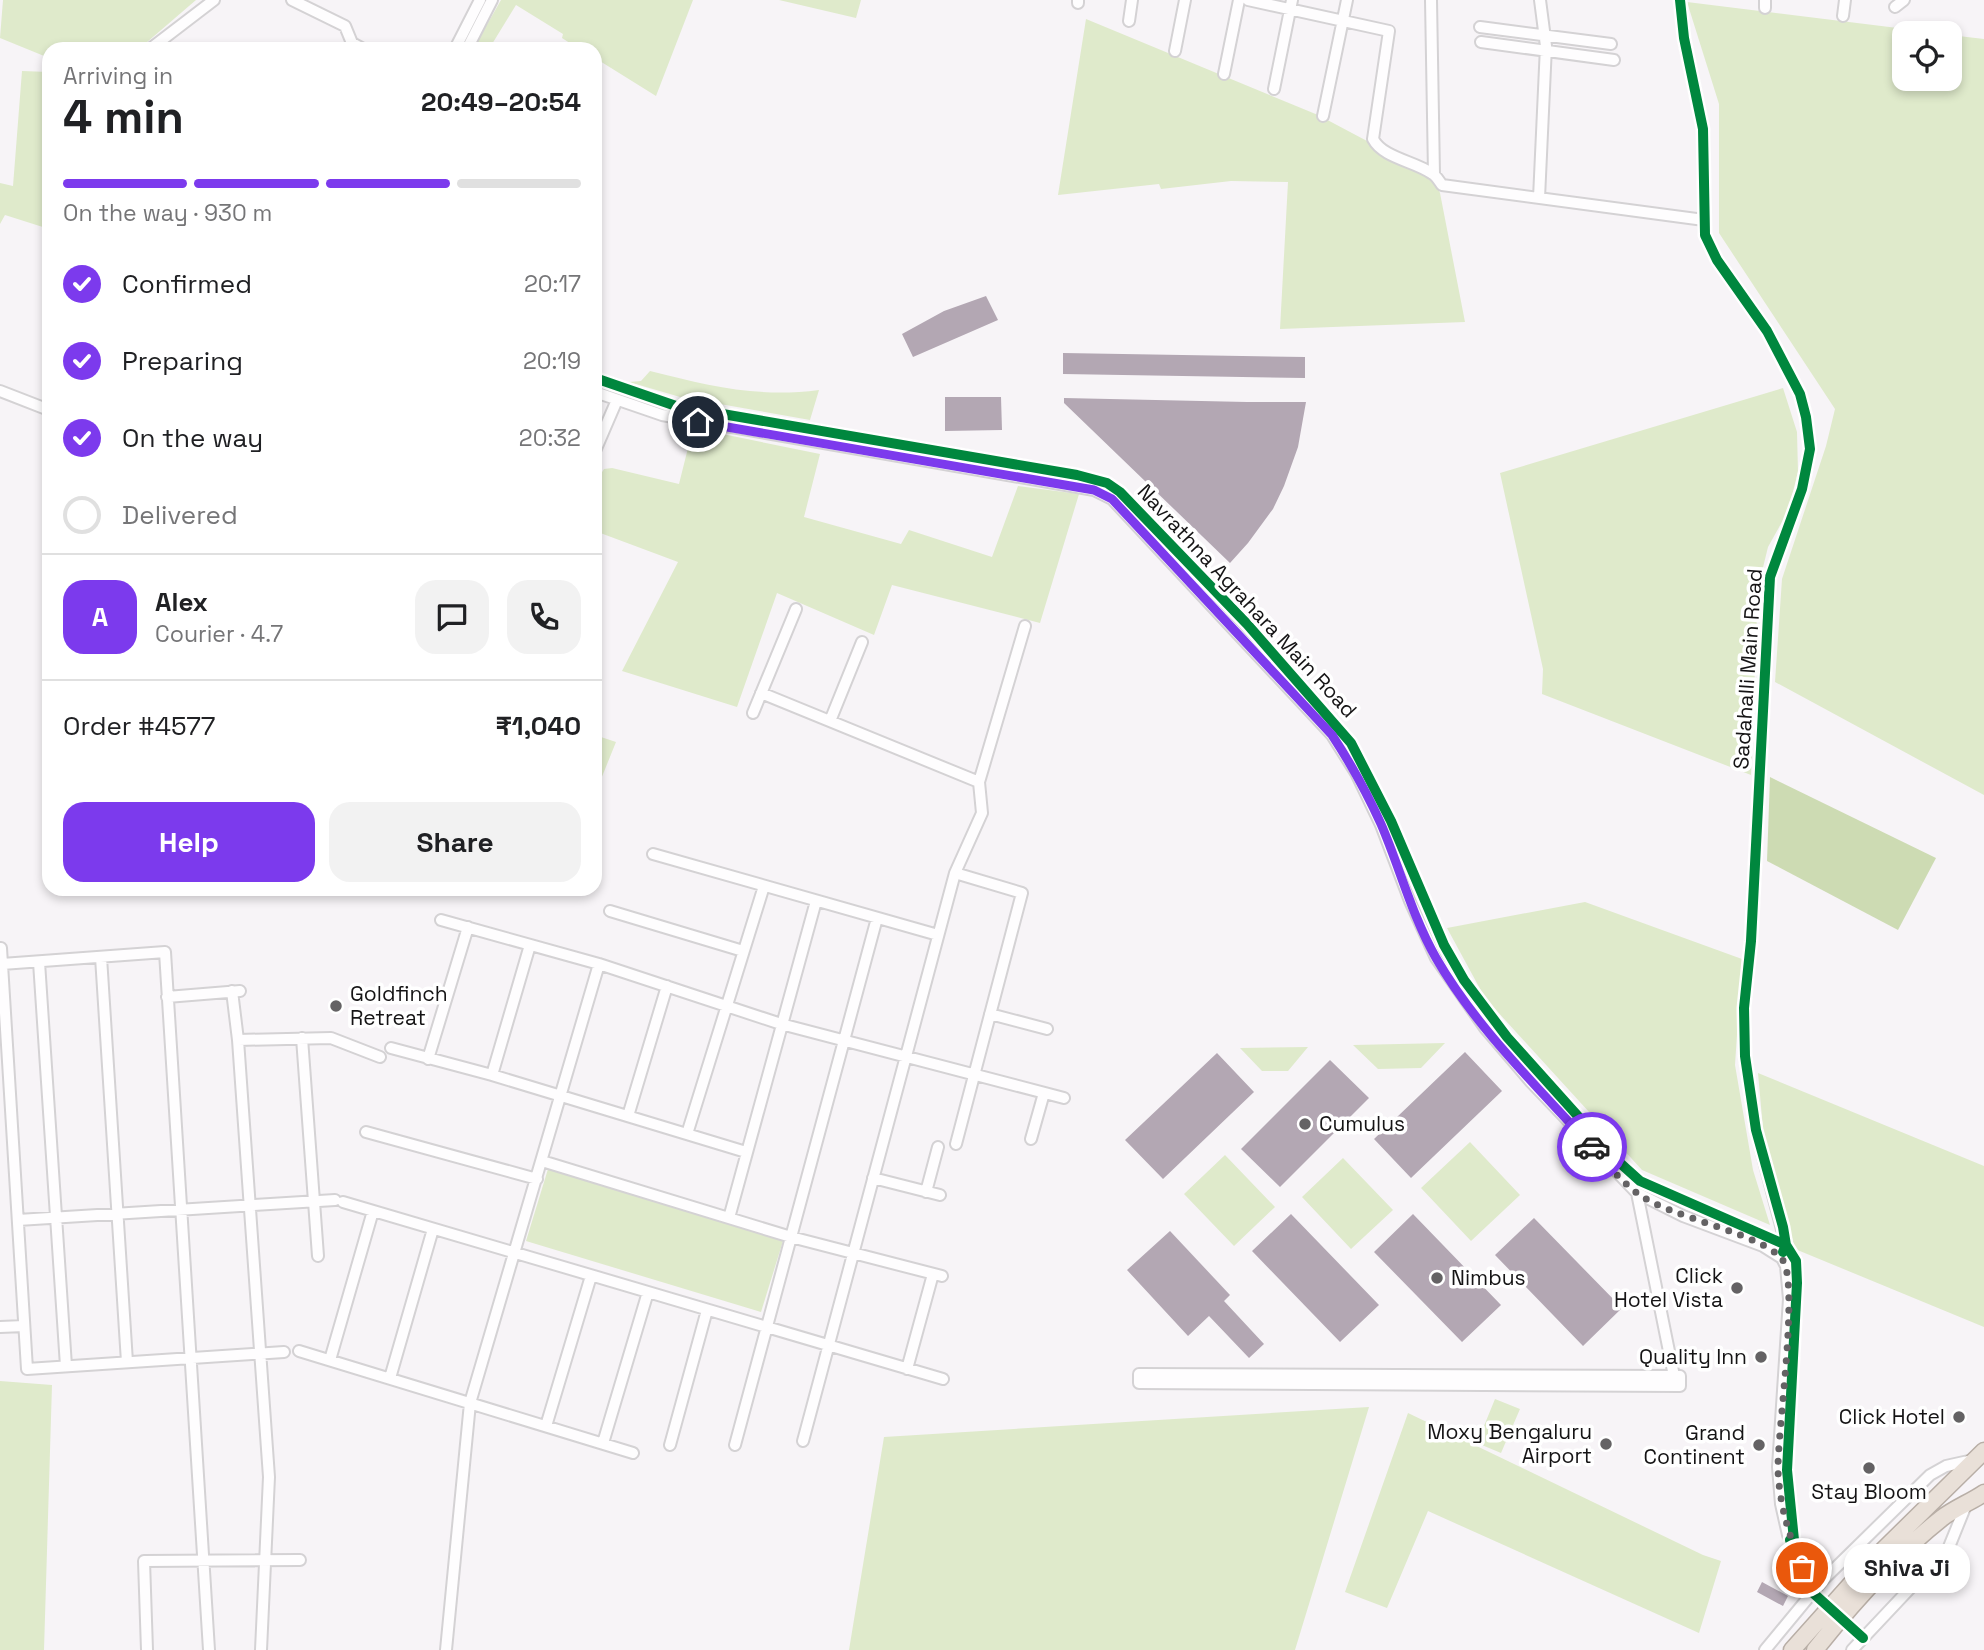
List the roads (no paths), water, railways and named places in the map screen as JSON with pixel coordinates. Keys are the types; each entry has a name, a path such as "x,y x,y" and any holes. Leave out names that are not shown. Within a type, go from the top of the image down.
{"highway":[{"path":"1792,1650 1828,1607 1978,1455"},
{"path":"1815,1650 1841,1618 1910,1546 1945,1515 1984,1493"}],"street":[{"path":"159,42 214,0"},
{"path":"292,0 345,26 352,42"},
{"path":"459,42 480,0"},
{"path":"471,42 492,0"},
{"path":"1129,20 1132,0"},
{"path":"1175,51 1185,0"},
{"path":"1224,74 1239,0"},
{"path":"1248,0 1291,4 1343,20 1387,29 1390,33 1374,141 1402,159 1434,174 1442,185 1704,219"},
{"path":"1323,116 1347,0"},
{"path":"1431,0 1434,174"},
{"path":"1539,198 1546,51 1540,0"},
{"name":"Sadahalli Main Road","path":"1680,0 1684,38 1703,129 1705,235 1711,252 1766,331 1800,394 1810,449 1802,489 1770,577 1751,941 1744,1008 1745,1056 1756,1130 1786,1245 1796,1261 1787,1470 1795,1550 1812,1592"},
{"path":"1843,16 1845,0"},
{"path":"1274,89 1291,4"},
{"path":"1480,27 1611,44"},
{"path":"1481,42 1614,60"},
{"name":"Navrathna Agrahara Main Road","path":"602,380 676,406 1077,475 1107,483 1129,501 1268,655 1332,735 1356,773 1436,958 1485,1028 1606,1155 1637,1194 1683,1216 1763,1246 1782,1258"},
{"path":"0,391 42,407"},
{"name":"Navrathna Agrahara Main Road","path":"602,395 662,415 1094,490 1112,499 1268,655"},
{"path":"602,435 617,400"},
{"path":"753,713 796,609"},
{"path":"803,1441 955,873 982,813 979,782 1025,626"},
{"path":"830,721 862,642"},
{"path":"761,693 979,782"},
{"path":"653,854 938,935"},
{"path":"955,873 1022,893 956,1144"},
{"path":"687,1134 764,886"},
{"path":"729,1218 816,901"},
{"path":"610,911 743,951"},
{"path":"735,1445 877,918"},
{"path":"441,920 599,964 781,1024 1064,1098"},
{"path":"428,1059 468,927"},
{"path":"492,1075 530,945"},
{"path":"1,948 4,1057 27,1368 284,1352"},
{"path":"2,964 165,952 209,1650"},
{"path":"101,957 127,1362"},
{"path":"39,961 66,1366"},
{"path":"446,1650 470,1403 599,964"},
{"path":"628,1116 667,986"},
{"path":"167,997 236,991 269,1477 263,1560 261,1650"},
{"path":"990,1014 1047,1029"},
{"path":"302,1038 318,1256"},
{"path":"238,1041 331,1038 380,1057"},
{"path":"391,1048 492,1075 746,1152"},
{"path":"1031,1139 1044,1093"},
{"path":"366,1132 537,1179"},
{"path":"926,1192 938,1147"},
{"name":"Navrathna Agrahara Main Road","path":"1606,1155 1640,1181 1786,1245"},
{"path":"542,1160 791,1237 937,1275 907,1368"},
{"path":"873,1178 940,1195"},
{"path":"1139,1378 1678,1380 1637,1194"},
{"path":"18,1220 339,1201 943,1379"},
{"path":"330,1360 373,1212"},
{"path":"390,1378 433,1229"},
{"name":"Sadahalli Main Road","path":"1786,1245 1782,1258 1786,1266 1791,1340"},
{"path":"546,1426 591,1276"},
{"path":"603,1443 648,1292"},
{"path":"670,1445 707,1310"},
{"path":"0,1327 24,1326"},
{"path":"299,1350 633,1453"},
{"path":"1765,1650 1812,1592 1930,1475 1946,1466 1978,1455"},
{"path":"1852,1650 1949,1547 1966,1505"},
{"path":"147,1650 144,1561 300,1560"},
{"path":"1812,1592 1863,1638"}],"place":[{"name":"Goldfinch Retreat","path":"336,1006"},
{"name":"Cumulus","path":"1305,1124"},
{"name":"Nimbus","path":"1437,1278"},
{"name":"Click Hotel Vista","path":"1737,1288"},
{"name":"Quality Inn","path":"1761,1357"},
{"name":"Click Hotel","path":"1959,1417"},
{"name":"Moxy Bengaluru Airport","path":"1606,1444"},
{"name":"Grand Continent","path":"1759,1445"},
{"name":"Stay Bloom","path":"1869,1468"},
{"name":"Shiva Ji","path":"1802,1568"}]}
